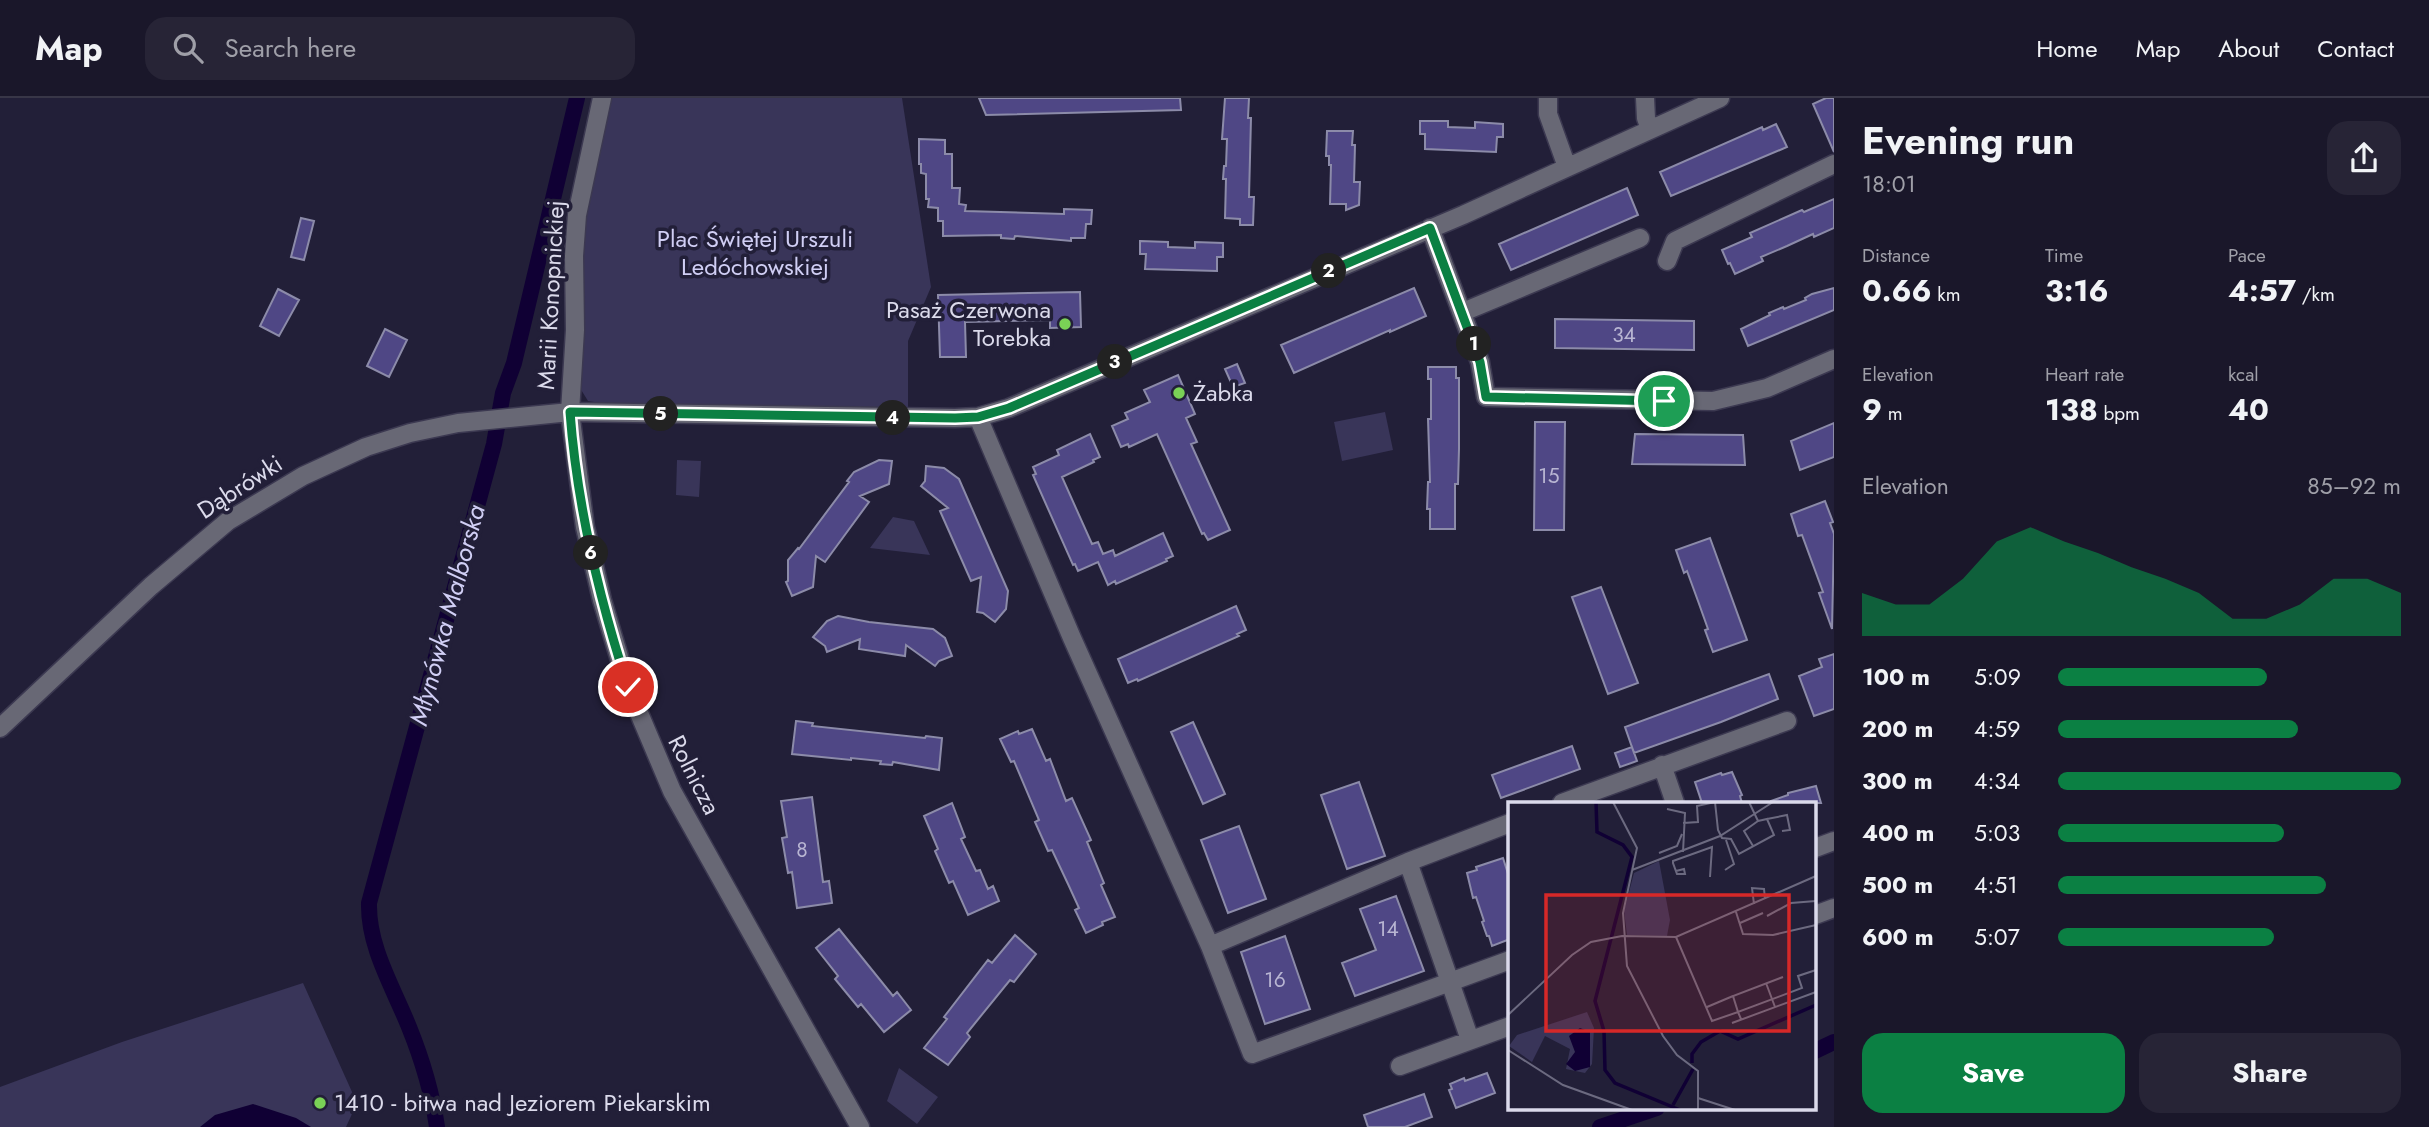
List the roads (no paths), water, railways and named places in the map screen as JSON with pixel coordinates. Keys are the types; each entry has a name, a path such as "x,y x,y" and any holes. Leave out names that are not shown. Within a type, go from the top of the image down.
{"street":[{"name":"Marii Konopnickiej","path":"570,412 575,330 576,215 602,98"},
{"path":"1548,98 1548,114 1567,167"},
{"path":"1646,98 1646,118 1650,129"},
{"name":"Dąbrówki","path":"0,728 208,536 303,475 366,447 436,427 570,412 978,417 1009,408 1430,228 1720,98"},
{"path":"1667,261 1675,241 1834,164"},
{"path":"1430,228 1480,362 1486,397 1713,401 1767,388 1834,359"},
{"path":"1463,312 1640,237"},
{"name":"Rolnicza","path":"570,412 585,527 611,637 642,723 672,790 860,1127"},
{"path":"978,417 1072,638 1210,946 1252,1055 1508,961"},
{"path":"1565,802 1787,721"},
{"path":"1662,765 1675,802"},
{"path":"1210,946 1408,862 1508,824"},
{"path":"1816,848 1834,841"},
{"path":"1408,862 1470,1041"},
{"path":"1816,915 1834,908"},
{"path":"1400,1066 1508,1027"}],"waterway":[{"name":"Młynówka Malborska","path":"437,1127 418,1051 377,951 369,903 494,444 503,393 514,363 577,98"},
{"path":"1816,1051 1834,1042"},
{"path":"1600,1127 1651,1110"}],"place":[{"name":"Pasaż Czerwona Torebka","path":"1065,324"},
{"name":"Żabka","path":"1179,393"},
{"name":"1410 - bitwa nad Jeziorem Piekarskim","path":"320,1103"}],"park label":[{"name":"Plac Świętej Urszuli Ledóchowskiej","path":"755,253"}]}
